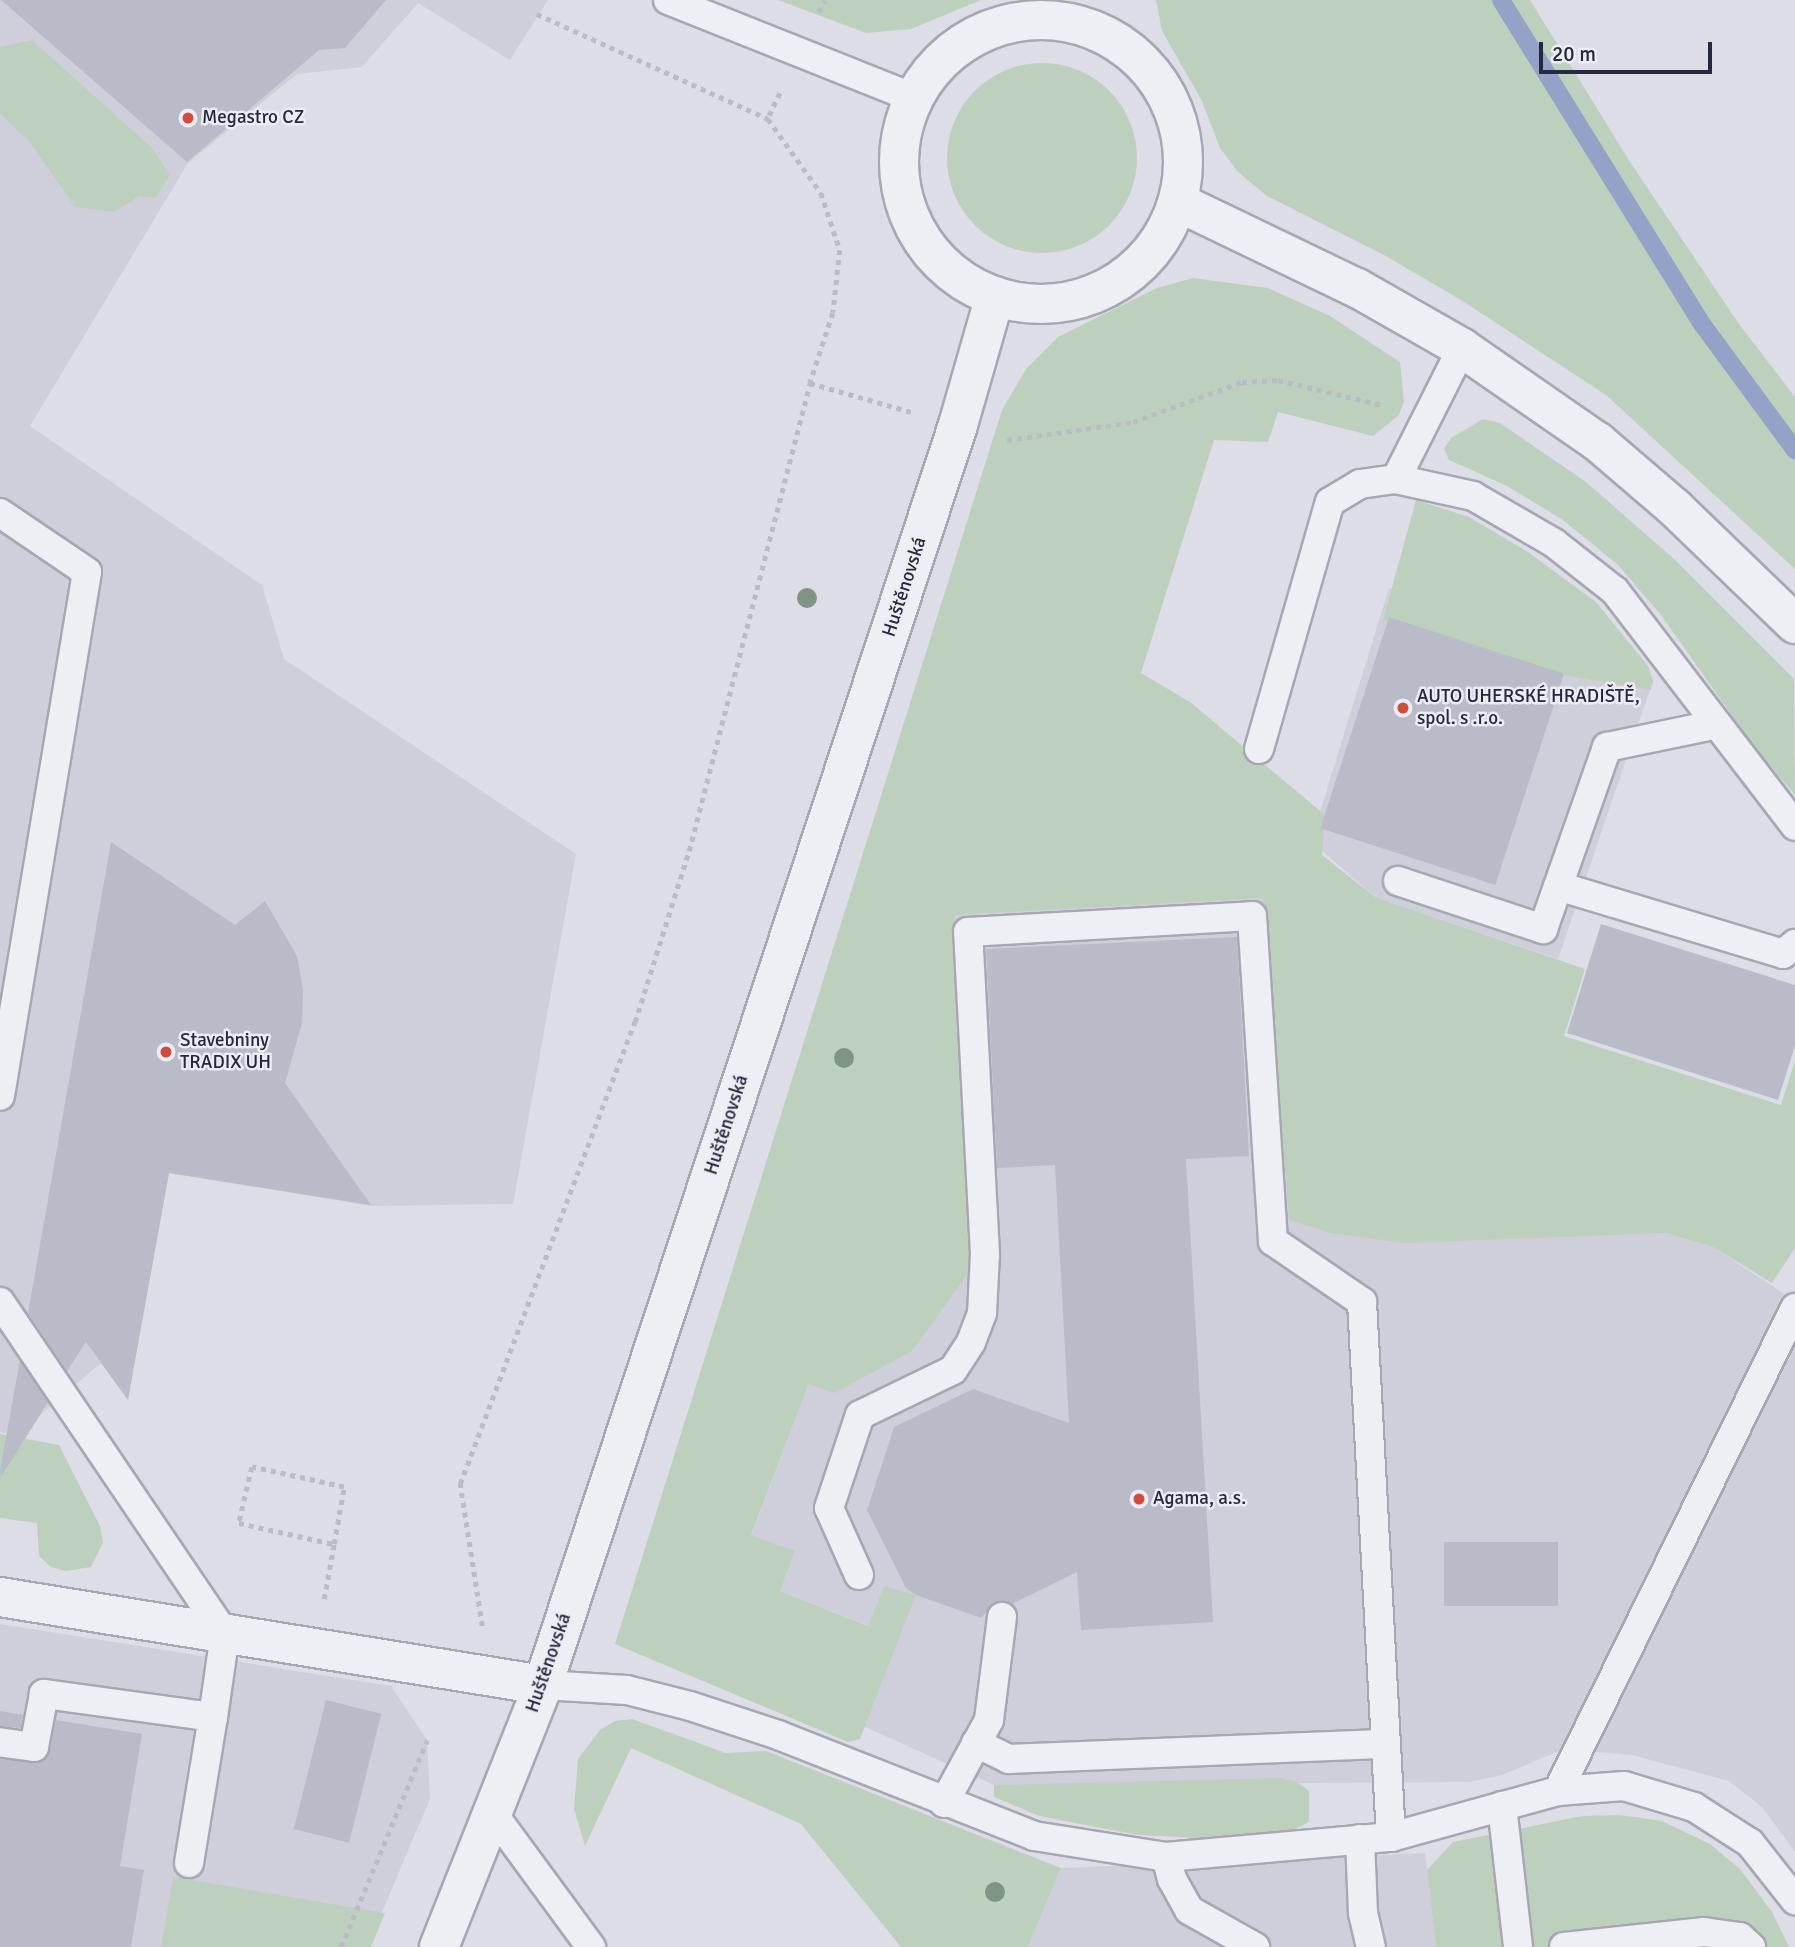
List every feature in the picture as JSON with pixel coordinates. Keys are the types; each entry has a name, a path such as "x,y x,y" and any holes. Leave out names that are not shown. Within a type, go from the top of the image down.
{"street":[{"path":"1088,13 1114,39 1139,58 1174,109 1184,171 1178,202 1155,247 1118,282 1071,301 1046,304 995,296 949,269 915,228 900,177 904,123 914,98 940,62 986,31 1040,19 1088,13"},
{"path":"1178,202 1357,288 1462,348 1598,442 1675,508 1795,624"},
{"name":"Huštěnovská","path":"439,1947 494,1815 543,1685 958,425 995,296"},
{"path":"0,1597 543,1685"}],"lane":[{"path":"668,0 914,98"},
{"path":"1396,479 1462,348"},
{"path":"1259,749 1330,502 1360,484 1396,479 1473,496 1564,551 1615,591 1665,651 1713,725 1795,826"},
{"path":"0,513 87,572 0,1096"},
{"path":"1398,881 1543,929 1607,747 1713,725"},
{"path":"1558,886 1783,954 1795,944"},
{"path":"859,1575 830,1508 860,1415 953,1370 971,1342 982,1313 985,1254 968,932 1252,916 1273,1241 1362,1302 1391,1837"},
{"path":"0,1302 225,1634 189,1863"},
{"path":"1558,1791 1795,1308"},
{"path":"944,1803 989,1720 1002,1617"},
{"path":"543,1685 627,1690 690,1706 778,1735 944,1803 1034,1836 1167,1857 1391,1837 1558,1791 1624,1786 1694,1807 1750,1843 1795,1900"},
{"path":"0,1742 34,1747 44,1694 213,1717"},
{"path":"976,1743 1009,1759 1385,1744"},
{"path":"1502,1806 1518,1947"},
{"path":"494,1815 591,1947"},
{"path":"1360,1839 1363,1913 1371,1947"},
{"path":"1167,1857 1171,1879 1189,1910 1255,1947"},
{"path":"1564,1947 1704,1932 1740,1937 1751,1947"}],"path":[{"path":"537,14 768,119"},
{"path":"486,1676 479,1594 460,1484 635,1022 689,851 810,383"},
{"path":"315,1648 334,1545 344,1487 252,1467 239,1523 334,1545"},
{"path":"341,1947 427,1740"}],"shaded area":[{"path":"0,0 548,0 510,60 418,3 362,67 297,74 188,163 30,426 262,585 284,659 576,854 513,1204 372,1206 169,1173 136,1353 121,1391 101,1363 39,1416 26,1437 0,1432"},
{"path":"1389,588 1653,681 1558,959 1375,897 1311,841"},
{"path":"1263,898 1289,1220 1398,1242 1666,1233 1713,1247 1795,1301 1795,1852 1762,1807 1729,1781 1632,1755 1564,1749 1502,1775 1469,1782 994,1785 863,1726 916,1595 884,1586 869,1626 780,1591 751,1536 809,1384 973,1267 955,915"},
{"path":"0,1624 391,1686 427,1740 430,1799 367,1947 0,1947"},
{"path":"1425,1853 1436,1947 1028,1947 1061,1868"}],"green space":[{"path":"778,0 981,0 911,29 866,33"},
{"path":"1156,0 1530,0 1632,165 1739,324 1795,397 1795,569 1606,395 1461,300 1384,255 1267,196 1238,172 1220,148 1202,101 1162,31"},
{"path":"32,40 152,148 170,175 155,198 139,196 114,212 75,207 29,141 0,114 0,47"},
{"path":"1042,63 1078,70 1109,91 1130,122 1137,158 1130,194 1109,225 1078,246 1042,253 1006,246 975,225 954,194 947,158 954,122 975,91 1006,70"},
{"path":"1193,278 1268,288 1330,316 1400,362 1404,401 1399,415 1373,436 1278,412 1268,442 1214,440 1141,673 1190,702 1325,815 1322,855 1375,897 1585,969 1564,1036 1781,1105 1795,1061 1795,1248 1772,1283 1713,1247 1666,1233 1404,1243 1331,1233 1289,1220 1263,898 955,915 973,1267 912,1351 835,1393 809,1384 751,1535 795,1551 780,1591 868,1626 884,1586 916,1595 860,1739 848,1742 615,1644 1002,410 1026,369 1058,337 1157,288"},
{"path":"1483,419 1500,423 1586,482 1674,559 1794,679 1795,795 1755,748 1661,615 1618,565 1563,520 1507,486 1449,460 1444,449 1451,438"},
{"path":"1416,500 1469,517 1528,552 1596,602 1648,666 1653,681 1651,690 1564,675 1383,620"},
{"path":"0,1434 59,1445 100,1526 103,1543 91,1567 66,1571 51,1567 39,1556 37,1523 0,1518"},
{"path":"632,1719 726,1753 766,1751 1061,1868 1028,1947 901,1947 801,1824 631,1748 585,1846 574,1809 578,1759 600,1730 615,1721"},
{"path":"1281,1778 1297,1782 1309,1791 1309,1822 1285,1834 1219,1839 1139,1835 1039,1816 994,1797 994,1785"},
{"path":"1620,1815 1662,1821 1710,1844 1740,1869 1772,1912 1789,1947 1436,1947 1427,1870 1453,1842 1582,1816"},
{"path":"173,1877 385,1913 371,1947 161,1947"}],"building":[{"name":"Megastro CZ","path":"1,0 386,0 345,48 319,50 187,162"},
{"path":"1389,617 1564,674 1495,885 1320,828"},
{"path":"111,842 235,925 265,901 297,956 303,990 302,1023 285,1083 371,1205 169,1173 128,1400 86,1342 67,1371 28,1313"},
{"path":"1601,924 1795,985 1795,1046 1778,1100 1567,1033"},
{"path":"1237,937 1249,1156 1186,1159 1213,1622 1081,1630 1077,1572 1012,1604 995,1602 981,1618 916,1595 906,1588 867,1510 894,1427 973,1389 1069,1423 1055,1165 997,1168 986,949"},
{"path":"20,1360 48,1402 1,1477 0,1471"},
{"path":"1444,1542 1558,1542 1558,1606 1444,1606"},
{"path":"326,1700 381,1714 349,1843 294,1829"},
{"path":"0,1711 23,1715 21,1728 0,1726"},
{"path":"56,1720 142,1734 120,1866 144,1870 131,1947 0,1947 0,1759 41,1762 50,1751"}],"waterway":[{"path":"1501,0 1702,324 1795,450"}],"place":[{"name":"Megastro CZ","path":"188,118"},
{"name":"AUTO UHERSKÉ HRADIŠTĚ, spol. s .r.o.","path":"1403,708"},
{"name":"Stavebniny TRADIX UH","path":"166,1052"},
{"name":"Agama, a.s.","path":"1139,1499"}]}
